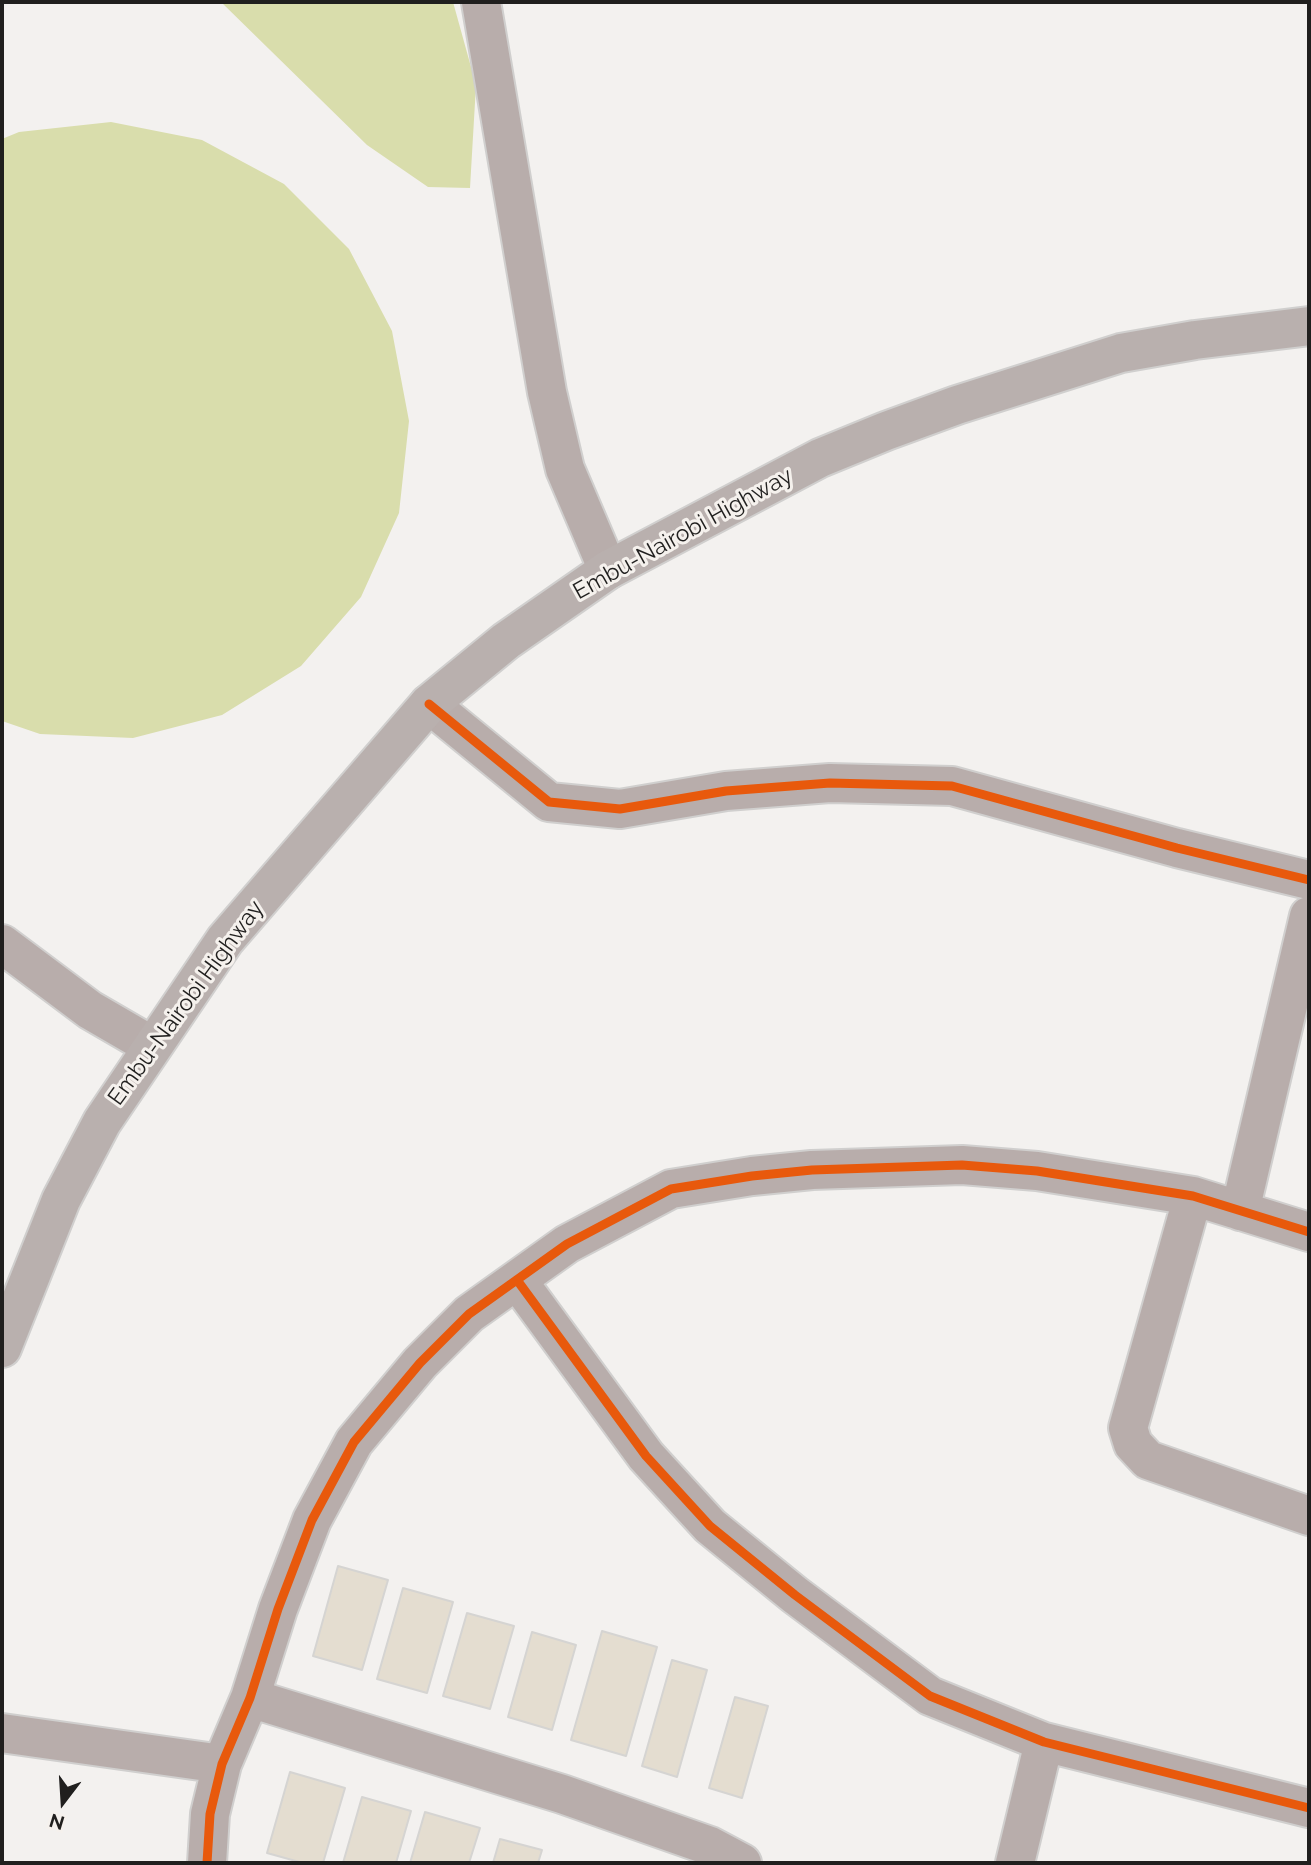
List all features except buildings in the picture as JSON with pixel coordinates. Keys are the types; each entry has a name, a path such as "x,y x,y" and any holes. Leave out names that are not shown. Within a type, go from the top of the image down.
{"main road":[{"name":"Embu-Nairobi Highway","path":"2,1348 61,1200 102,1122 225,940 429,704 506,640 608,570 820,458 886,431 957,405 1121,354 1195,340 1309,326"}],"street":[{"path":"481,2 547,392 565,469 608,570"},
{"path":"429,704 549,802 620,809 726,791 817,784 952,786 1177,848 1309,880"},
{"path":"1240,1211 1301,994 1309,916"},
{"path":"2,944 90,1010 152,1046"},
{"path":"207,1863 210,1814 222,1764 250,1698 278,1609 312,1520 354,1442 420,1363 469,1314 567,1244 671,1189 812,1170 962,1165 1037,1171 1194,1196 1309,1233"},
{"path":"1194,1196 1128,1428 1133,1444 1148,1460 1309,1516"},
{"path":"517,1280 646,1456 710,1526 795,1595 930,1696 1044,1742 1309,1808"},
{"path":"250,1698 562,1794 710,1846 742,1863"},
{"path":"2,1733 222,1764"},
{"path":"1014,1863 1044,1742"}],"shaded area":[{"path":"221,2 453,2 476,85 470,188 428,187 367,145"},
{"path":"111,122 202,140 284,184 349,249 392,331 409,421 399,513 361,597 301,666 222,715 133,738 40,734 2,721 2,139 19,132"}],"cycle path":[{"path":"429,704 549,802 620,809 726,791 830,783 952,786 1177,848 1309,880"},
{"path":"207,1863 210,1814 222,1764 250,1698 278,1609 312,1520 354,1442 420,1363 469,1314 567,1244 671,1189 812,1170 962,1165 1037,1171 1193,1196 1309,1232"},
{"path":"517,1280 646,1456 710,1526 795,1595 930,1696 1044,1742 1309,1808"}]}
